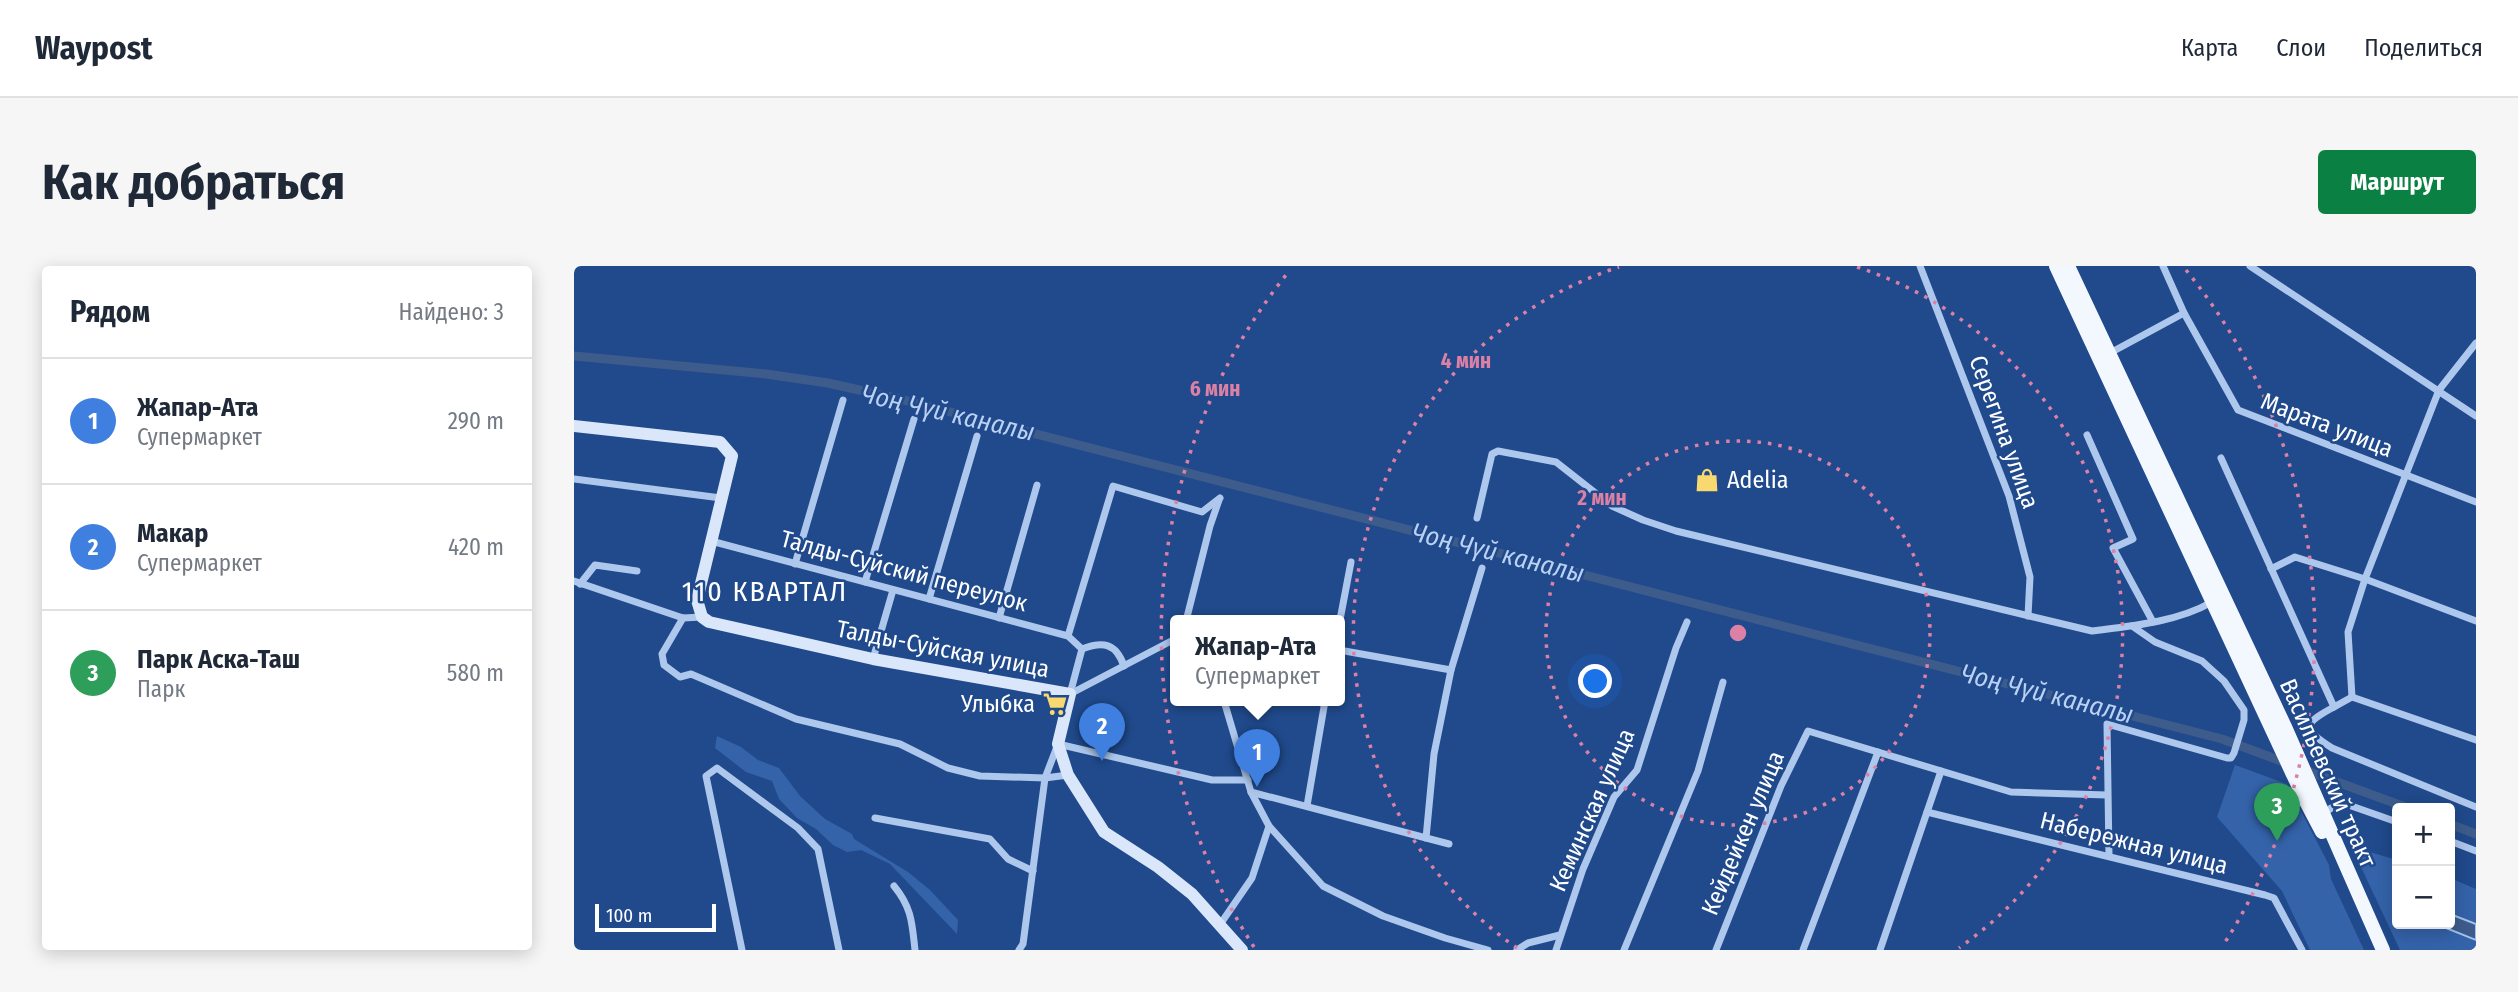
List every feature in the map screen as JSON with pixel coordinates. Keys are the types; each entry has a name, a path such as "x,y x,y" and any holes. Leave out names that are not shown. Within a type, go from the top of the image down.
{"main road":[{"name":"Васильевский тракт","path":"2056,266 2270,723 2357,895"},
{"name":"Васильевский тракт","path":"2068,266 2286,729 2310,798 2323,813 2357,895"},
{"path":"2357,895 2383,950"}],"street":[{"name":"Серегина улица","path":"1920,266 2009,496 2030,578 2028,616"},
{"name":"Марата улица","path":"2163,266 2184,313 2234,404 2243,414 2476,502"},
{"path":"2250,266 2476,416"},
{"path":"2109,353 2184,313"},
{"path":"2352,697 2348,632 2365,579 2439,390 2476,343"},
{"path":"795,564 844,400"},
{"path":"865,582 914,419"},
{"path":"574,426 720,442 732,456 697,600 702,617"},
{"path":"2087,435 2133,539 2113,548 2153,622"},
{"path":"929,599 977,436"},
{"path":"1477,518 1492,454 1498,451 1556,462 1612,506 1676,531 2092,631 2153,622 2199,610 2213,602"},
{"path":"2221,458 2334,706"},
{"path":"574,479 721,498"},
{"path":"999,618 1037,485"},
{"path":"1068,636 1113,486 1202,512 1220,498 1210,526 1188,615"},
{"name":"Талды-Суйский переулок","path":"710,541 1068,636 1082,649"},
{"path":"2271,569 2295,557 2365,579 2476,621"},
{"path":"1341,615 1351,562"},
{"path":"577,582 595,565 637,571"},
{"path":"1426,838 1434,754 1451,670 1482,568"},
{"name":"Талды-Суйская улица","path":"577,582 683,618 702,617 709,622 873,659 1070,694 1170,642"},
{"path":"873,659 893,590"},
{"path":"683,618 662,654 664,665 680,677 691,674 796,719 901,744 948,768 979,776 1045,778 1068,775"},
{"name":"Кеминская улица","path":"1556,950 1583,869 1614,797 1637,769 1687,622"},
{"path":"2109,856 2107,724 2231,758 2244,720 2244,710 2224,681 2202,661 2154,642 2132,626"},
{"path":"1020,950 1023,944 1045,778 1058,744 1082,649 1096,643 1108,645 1120,654 1124,666"},
{"path":"1345,651 1451,670"},
{"path":"1623,950 1698,771 1723,682"},
{"path":"2476,740 2352,697 2315,717 2310,731 2332,748 2476,807"},
{"path":"1226,706 1251,792 1269,826 1323,886 1383,916 1488,950"},
{"path":"1307,806 1324,706"},
{"name":"Набережная улица","path":"1808,731 2011,792 2107,795"},
{"name":"Кейдейкен улица","path":"1716,950 1781,786 1808,731"},
{"path":"1058,744 1068,775 1104,832 1158,867 1192,894 1242,950"},
{"path":"1058,744 1212,780 1248,780"},
{"path":"1803,950 1878,752"},
{"path":"742,950 706,776 717,768 798,828 818,849 839,950"},
{"path":"1880,950 1941,771"},
{"path":"1251,792 1449,844"},
{"path":"2323,813 2340,803 2392,820"},
{"name":"Набережная улица","path":"1927,812 2274,898 2302,950"},
{"path":"875,818 990,839 1008,859 1033,871"},
{"path":"1219,926 1252,878 1269,826"},
{"path":"2455,843 2476,850"},
{"path":"894,887 906,900 911,915 915,950"},
{"path":"1517,950 1528,943 1560,935"}],"shaded area":[{"path":"717,736 741,747 758,760 779,768 800,796 825,819 852,834 854,839 908,872 930,890 958,920 957,934 890,864 861,850 847,852 797,818 779,799 772,781 746,772 715,748"},
{"path":"2235,765 2287,784 2329,865 2331,879 2364,950 2310,950 2282,891 2217,817"},
{"path":"2272,801 2280,804 2283,812 2280,820 2272,823 2264,820 2261,812 2264,804"},
{"path":"2363,850 2392,859 2392,929 2455,929 2455,880 2476,889 2476,950 2400,950 2360,865"},
{"path":"2455,916 2476,924 2476,940 2448,929 2455,929"}],"waterway":[{"name":"Чоң Чүй каналы","path":"574,356 766,374 828,383 904,400 2222,739 2289,764"},
{"name":"Чоң Чүй каналы","path":"2302,769 2394,803"},
{"name":"Чоң Чүй каналы","path":"2455,826 2476,834"}],"place":[{"name":"Adelia","path":"1707,480"},
{"name":"Улыбка","path":"1055,704"},
{"name":"Макар","path":"1102,761"},
{"name":"Жапар-Ата","path":"1257,787"},
{"name":"Парк Аска-Таш","path":"2277,841"}],"district":[{"name":"110 КВАРТАЛ","path":"765,591"}]}
